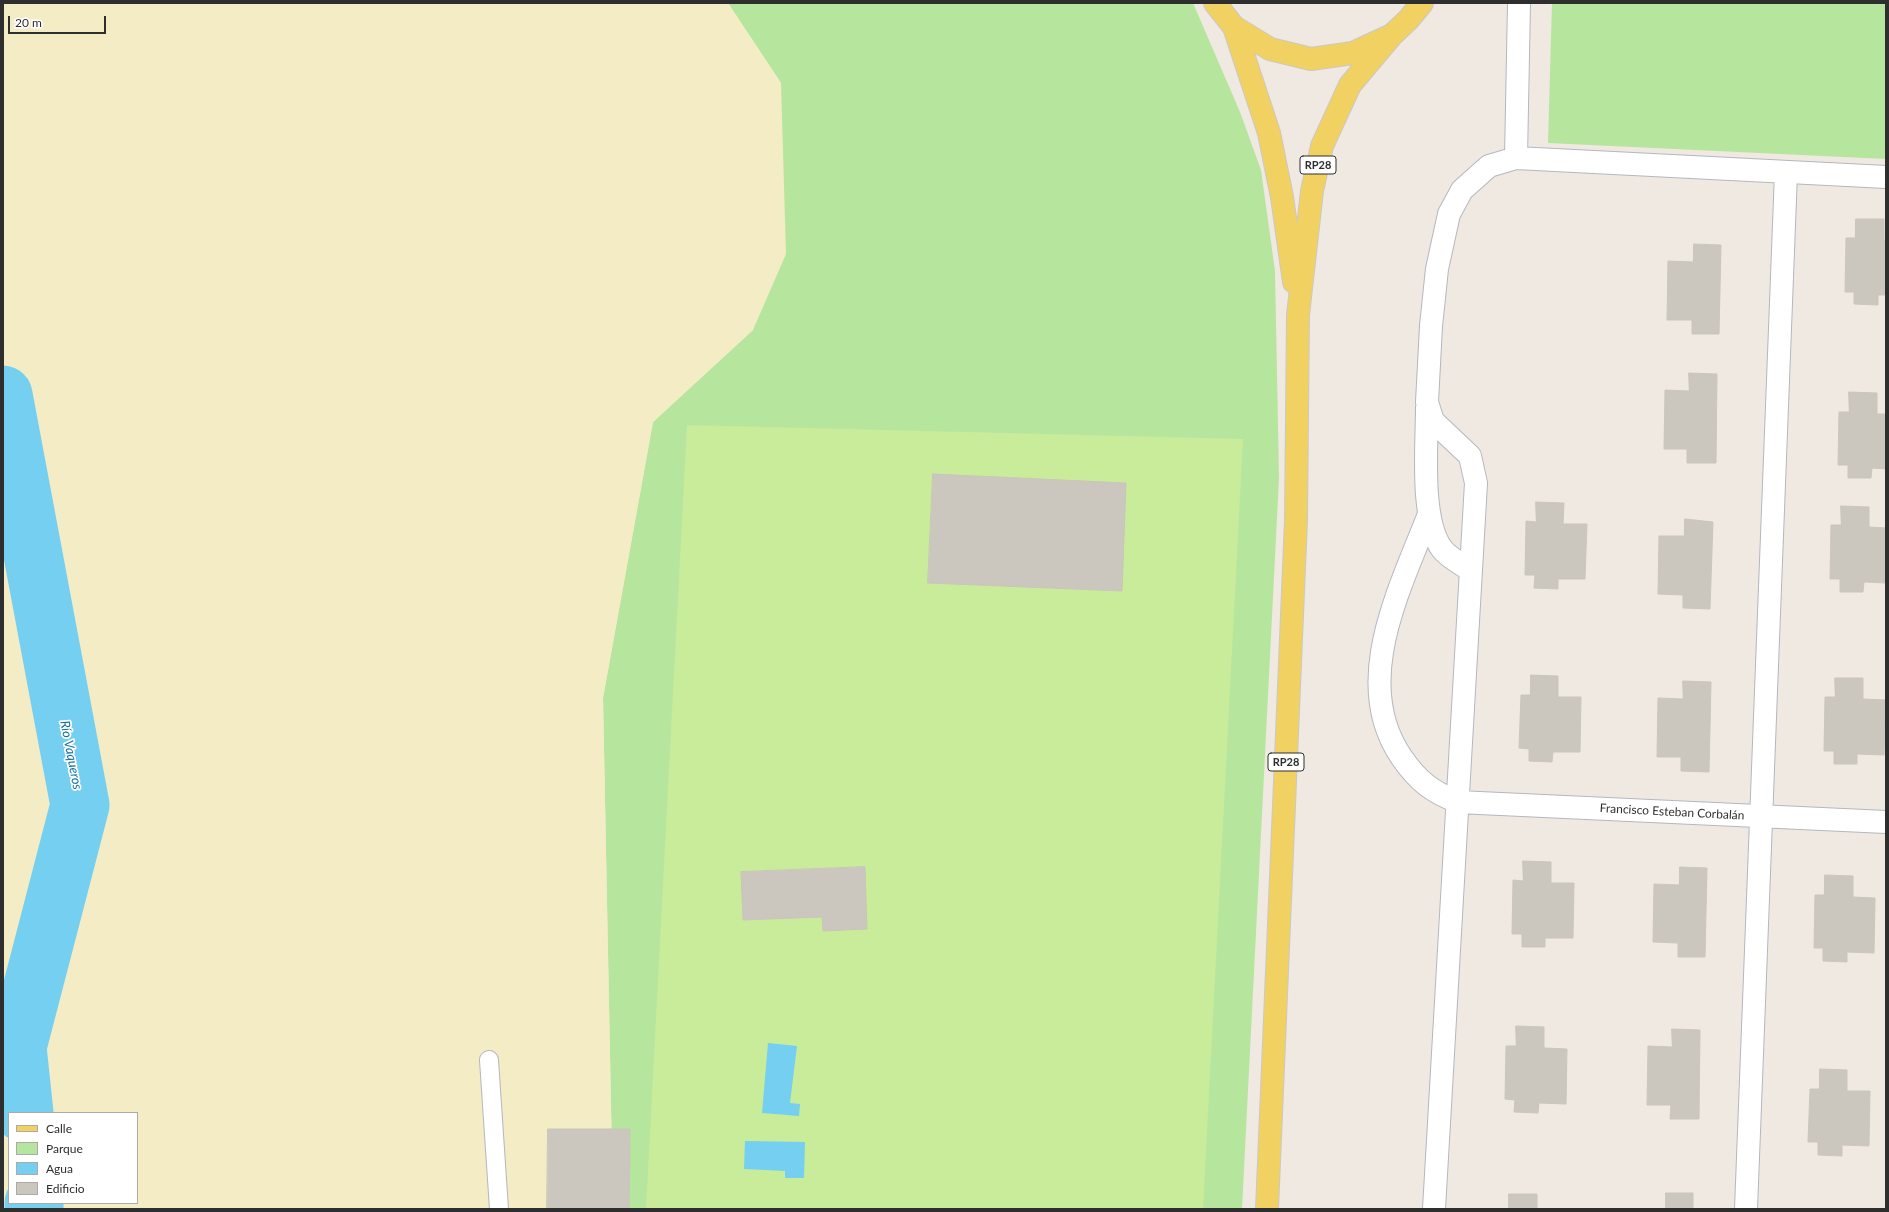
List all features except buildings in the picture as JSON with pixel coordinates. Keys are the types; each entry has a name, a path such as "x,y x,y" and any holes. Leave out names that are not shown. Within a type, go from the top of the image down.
{"main road":[{"name":"RP28","path":"1215,3 1234,26 1270,49 1311,59 1353,54 1392,35"},
{"name":"RP28","path":"1267,1209 1296,520 1298,315 1312,191 1322,146 1350,85 1392,35 1408,20 1422,3"},
{"name":"RP28","path":"1234,26 1269,133 1282,197 1298,315"}],"street":[{"path":"1516,158 1519,3"},
{"path":"1471,571 1443,550 1433,533 1429,514 1427,402 1431,326 1437,268 1449,214 1462,190 1489,166 1516,158 1886,178"},
{"path":"1746,1209 1786,173"},
{"path":"1427,402 1433,422 1470,456 1476,483 1434,1209"},
{"name":"Francisco Esteban Corbalán","path":"1429,514 1390,615 1380,664 1380,686 1384,724 1397,750 1413,773 1438,795 1458,802 1886,822"}],"lane":[{"path":"489,1060 499,1209"}],"green space":[{"path":"728,3 1193,3 1240,112 1261,170 1275,271 1279,478 1242,1209 613,1209 603,698 653,422 753,330 781,83"},
{"path":"1552,3 1886,3 1886,159 1548,143"},
{"path":"687,425 1243,439 1203,1209 646,1209"}],"sand":[{"path":"3,3 728,3 781,83 786,254 753,330 653,422 603,698 613,1209 3,1209"}],"water":[{"path":"768,1043 797,1046 790,1103 800,1104 799,1116 762,1113"},
{"path":"745,1141 805,1142 804,1178 785,1178 785,1171 744,1169"}],"waterway":[{"name":"Río Vaqueros","path":"3,395 80,805 17,1047 24,1112"},
{"path":"3,1046 17,1047"},
{"name":"Río Vaqueros","path":"34,1204 34,1209"}]}
